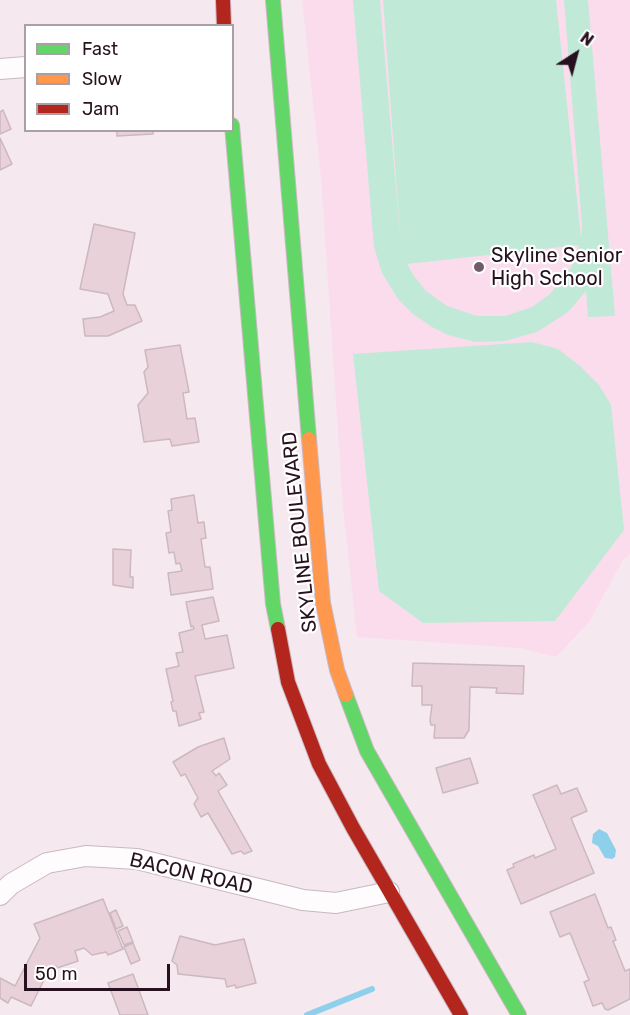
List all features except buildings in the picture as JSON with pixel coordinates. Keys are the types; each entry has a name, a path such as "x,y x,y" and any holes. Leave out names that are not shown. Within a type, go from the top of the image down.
{"main road":[{"path":"223,0 224,24"},
{"name":"SKYLINE BOULEVARD","path":"273,0 323,603 337,670 367,752 519,1015"},
{"name":"SKYLINE BOULEVARD","path":"233,132 273,604 288,682 319,764 389,892 461,1015"}],"street":[{"path":"0,69 24,67"},
{"name":"BACON ROAD","path":"0,895 11,885 47,863 86,856 137,860 303,900 336,903 389,892"}],"shaded area":[{"name":"Skyline Senior High School","path":"302,0 630,0 630,554 623,560 589,622 556,657 519,648 357,637 343,508 321,178"}],"green space":[{"path":"353,0 380,0 401,247 383,0 556,0 581,237 564,0 588,0 615,316 588,317 586,291 568,312 537,332 505,341 475,342 448,335 413,314 398,299 382,273 374,247","holes":["579,245 572,266 550,294 532,307 505,316 477,316 447,306 426,291 407,264"]},
{"path":"532,342 558,349 580,366 599,385 611,405 624,530 555,621 423,623 379,591 353,354"}],"water":[{"path":"599,829 607,833 616,850 615,857 612,859 605,858 598,846 592,843 593,834"}],"waterway":[{"path":"307,1015 372,989"}],"traffic: fast":[{"path":"273,0 309,439"},
{"path":"233,132 273,604 278,629"},
{"path":"346,695 367,751 519,1015"}],"traffic: slow":[{"path":"309,439 323,603 337,670 346,695"}],"traffic: jam":[{"path":"223,0 224,24"},
{"path":"278,629 288,682 319,764 353,828 461,1015"}],"place":[{"name":"Skyline Senior High School","path":"479,267"}]}
